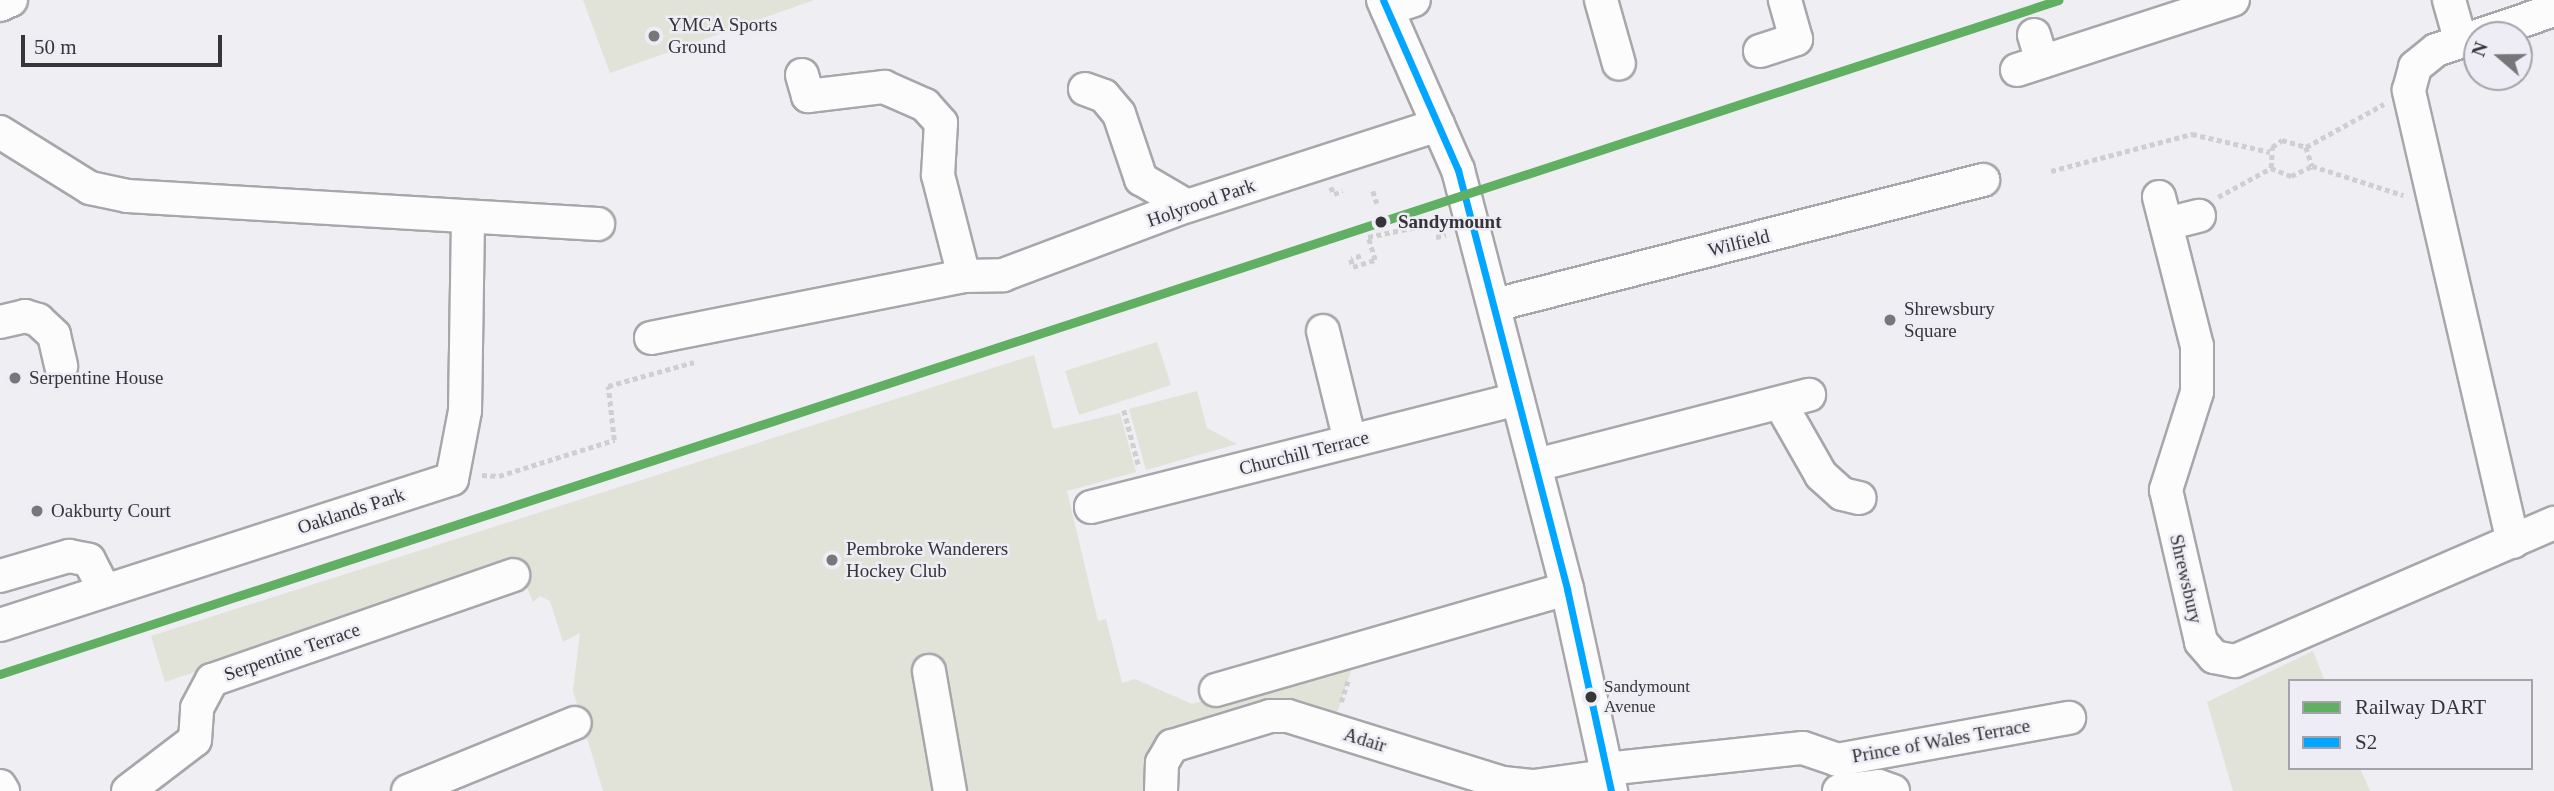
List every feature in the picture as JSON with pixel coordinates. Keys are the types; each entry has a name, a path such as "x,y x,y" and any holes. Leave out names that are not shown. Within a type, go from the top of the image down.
{"street":[{"path":"0,5 11,0"},
{"path":"1601,0 1619,64"},
{"path":"1760,51 1796,38 1785,0"},
{"path":"2031,55 2233,0"},
{"path":"2449,0 2460,39"},
{"path":"1395,3 1438,125 1458,170 1567,589 1608,779"},
{"path":"2513,542 2409,90 2415,67 2460,39 2554,10"},
{"path":"802,75 808,96 884,87 925,105 941,123 938,175 964,276"},
{"path":"1085,89 1104,96 1119,114 1141,179 1187,206"},
{"name":"Holyrood Park","path":"651,338 964,276 1003,275 1187,206 1438,125"},
{"path":"0,132 90,188 127,196 468,218 598,223"},
{"name":"Wilfield","path":"1495,305 1983,180"},
{"name":"Shrewsbury","path":"2204,209 2162,211 2197,346 2197,379 2166,490 2201,642 2214,657 2235,661 2554,523"},
{"path":"457,473 468,218"},
{"path":"0,322 25,316 38,320 54,335 61,366"},
{"path":"1323,331 1350,441"},
{"name":"Churchill Terrace","path":"1091,508 1518,399"},
{"path":"1536,465 1794,399 1821,475 1842,494 1860,498"},
{"name":"Oaklands Park","path":"0,625 457,473"},
{"path":"0,576 69,556 89,560 104,590"},
{"name":"Serpentine Terrace","path":"128,791 195,740 197,708 212,680 513,575"},
{"path":"1216,690 1567,589"},
{"path":"929,671 950,791"},
{"name":"Adair","path":"1161,791 1162,762 1172,746 1210,730 1288,716 1503,783 1534,786 1608,779"},
{"name":"Prince of Wales Terrace","path":"1608,779 1803,748 1837,760 2069,718"},
{"path":"408,791 575,723"},
{"path":"0,786 3,791"},
{"path":"1839,791 1879,786 1894,791"}],"path":[{"path":"2271,168 2270,152 2282,140 2306,147 2409,90"},
{"path":"2051,171 2192,134 2270,152"},
{"path":"2306,147 2312,166"},
{"path":"2271,168 2291,176 2312,166 2393,196 2432,194"},
{"path":"2204,209 2271,168"},
{"path":"1373,191 1377,203"},
{"path":"1361,256 1351,259 1353,267 1376,260 1368,237 1389,229 1416,227"},
{"path":"457,473 499,476 614,440 608,386 705,359"},
{"path":"1124,410 1146,493"},
{"path":"1332,730 1350,673"}],"shaded area":[{"name":"YMCA Sports Ground","path":"583,0 814,0 610,73"},
{"path":"1157,342 1171,385 1079,415 1065,371"},
{"name":"Pembroke Wanderers Hockey Club","path":"1034,355 1053,429 1120,413 1136,472 1067,491 1098,621 1106,619 1122,683 1135,679 1192,704 1355,659 1335,719 1188,727 1150,791 603,791 573,691 580,633 563,642 550,601 540,596 533,602 517,564 165,682 151,636"},
{"path":"1197,391 1207,428 1237,444 1146,470 1129,409"},
{"path":"2313,651 2324,679 2288,679 2288,770 2361,770 2370,791 2233,791 2207,702"}],"rail line":[{"name":"DART","path":"0,674 2058,0"}],"transit line":[{"name":"S2","path":"1383,0 1458,170 1567,589 1611,791"}],"place":[{"name":"YMCA Sports Ground","path":"654,36"},
{"name":"Sandymount","path":"1381,222"},
{"name":"Shrewsbury Square","path":"1890,320"},
{"name":"Serpentine House","path":"15,378"},
{"name":"Oakburty Court","path":"37,511"},
{"name":"Pembroke Wanderers Hockey Club","path":"832,560"},
{"name":"Sandymount Avenue","path":"1591,697"}]}
